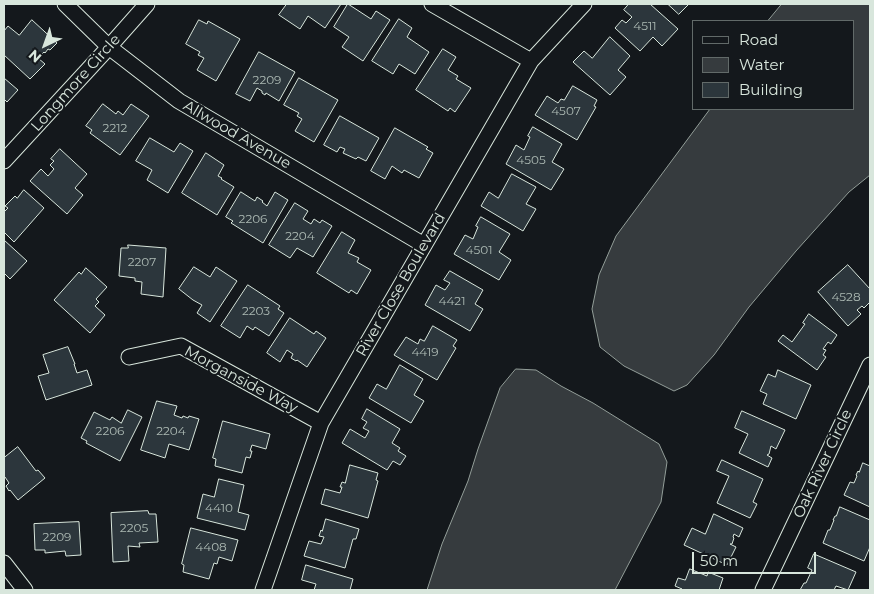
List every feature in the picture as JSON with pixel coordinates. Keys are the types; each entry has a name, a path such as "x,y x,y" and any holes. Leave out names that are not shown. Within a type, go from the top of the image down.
{"street":[{"name":"Allwood Avenue","path":"65,4 108,47 179,101 424,245"},
{"name":"Longmore Circle","path":"4,161 147,4"},
{"path":"432,4 531,61"},
{"name":"River Close Boulevard","path":"263,590 321,423 531,61 584,4"},
{"name":"Morganside Way","path":"129,357 181,346 321,423"},
{"name":"Oak River Circle","path":"763,590 870,365"},
{"path":"4,563 25,590"}],"water":[{"path":"782,4 870,4 870,175 849,192 796,251 749,307 714,355 687,385 674,391 624,366 600,347 592,309 599,275 616,236 709,110 854,110 854,20 769,20"},
{"path":"516,369 536,370 659,444 667,462 661,502 615,590 427,590 442,544 468,481 500,388"}],"building":[{"path":"287,4 341,4 325,28 308,16 300,29 279,15"},
{"path":"348,4 371,19 376,11 390,20 363,61 342,47 349,37 334,27"},
{"path":"629,4 650,4 678,29 662,46 653,37 640,51 615,28 622,20 626,23 632,17 624,10"},
{"path":"668,4 689,4 679,14"},
{"path":"399,19 412,28 407,37 429,52 415,74 399,64 393,74 372,61"},
{"path":"32,20 57,43 38,58 45,64 30,79 4,55 4,31 8,26 19,35"},
{"path":"199,20 207,24 208,21 240,39 216,81 197,70 204,58 198,55 200,52 186,44"},
{"path":"610,37 630,56 618,70 626,77 610,95 573,62 584,51 592,58"},
{"path":"443,49 456,57 448,70 458,76 456,79 471,88 455,112 450,108 448,111 416,90"},
{"path":"259,52 295,72 279,101 266,93 265,95 257,88 250,101 236,94"},
{"path":"4,78 18,90 7,102 4,99"},
{"path":"299,78 338,100 314,142 295,131 302,119 297,116 299,113 284,105"},
{"path":"573,86 597,100 594,106 596,107 577,140 535,115 547,96 558,103 561,99 564,100"},
{"path":"103,104 116,114 118,111 123,115 131,104 149,116 120,155 90,133 92,130 86,126"},
{"path":"340,116 379,138 366,161 343,153 345,149 340,147 337,152 324,145"},
{"path":"533,127 562,144 552,162 564,169 551,190 506,164 516,145 524,150"},
{"path":"395,128 428,147 426,149 433,153 419,178 404,170 402,173 392,166 385,179 371,171"},
{"path":"150,138 174,152 180,143 193,151 168,193 147,180 152,170 136,161"},
{"path":"60,149 87,174 75,188 83,195 67,214 30,181 41,169 48,176 54,169 50,165 54,161 51,159"},
{"path":"206,153 224,165 218,176 234,187 217,215 182,193"},
{"path":"512,174 536,187 526,204 536,209 523,231 481,206 489,192 498,198"},
{"path":"24,190 44,208 14,242 4,232 4,212 8,208 5,206 15,196 17,198"},
{"path":"241,192 255,201 257,197 267,206 275,192 288,200 263,243 231,223 233,221 226,217"},
{"path":"295,203 308,211 303,219 311,224 314,219 320,223 322,220 332,226 313,257 297,248 290,258 269,245"},
{"path":"481,217 510,234 499,252 511,260 499,280 454,254 465,235 473,239 478,227 476,226"},
{"path":"342,232 355,240 348,253 359,258 357,262 371,270 357,294 351,290 349,293 317,273"},
{"path":"4,240 27,261 10,279 4,273"},
{"path":"128,245 166,248 163,297 141,294 142,282 135,281 135,278 119,276 121,248 128,248"},
{"path":"848,265 870,289 870,302 864,308 862,306 857,310 861,314 848,326 818,292"},
{"path":"194,267 210,277 216,267 237,281 210,322 197,313 202,305 179,289"},
{"path":"86,268 107,287 96,299 99,302 95,306 105,315 90,333 54,300 79,272 81,274"},
{"path":"450,271 483,290 475,304 483,309 470,331 425,305 436,285 445,290 450,283 444,280"},
{"path":"248,285 280,306 278,309 284,313 269,336 255,327 253,330 247,326 240,338 221,326"},
{"path":"809,314 837,335 831,344 828,342 823,349 826,350 823,355 826,357 817,370 778,341 783,335 792,342 805,324 803,323"},
{"path":"290,318 314,334 316,331 326,338 307,367 291,358 293,354 287,350 280,362 267,353"},
{"path":"433,326 457,340 453,346 456,348 437,380 394,355 406,337 418,344 420,339 424,341"},
{"path":"68,347 77,373 87,370 92,385 46,400 38,376 49,373 43,355"},
{"path":"400,365 423,379 414,395 424,401 411,423 369,398 377,384 386,389"},
{"path":"778,370 811,385 796,419 763,404 767,394 760,391 768,374 775,377"},
{"path":"157,401 177,406 174,415 182,418 183,416 188,418 189,416 199,419 189,450 169,444 165,458 141,450"},
{"path":"367,409 400,429 392,443 400,448 398,451 406,456 400,465 393,461 387,470 342,443 350,429 365,438 369,431 363,428 367,422 362,419"},
{"path":"128,410 142,417 120,461 86,443 87,441 81,438 94,412 110,420 112,417 121,423"},
{"path":"742,411 785,430 776,449 771,446 767,455 772,458 768,467 739,453 748,434 735,428"},
{"path":"223,421 270,434 266,449 252,445 250,458 246,457 242,473 215,466 216,459 213,458"},
{"path":"18,447 36,471 38,470 45,478 18,500 6,486 9,483 4,478 4,458"},
{"path":"722,460 763,479 753,502 757,504 750,518 717,503 729,476 717,471"},
{"path":"863,463 870,466 870,507 844,495 850,482 854,483"},
{"path":"350,465 378,473 376,480 378,481 368,518 321,504 325,489 340,493 342,487 340,487 342,482 345,483"},
{"path":"219,479 244,485 238,512 249,515 245,530 197,518 203,494 214,497"},
{"path":"840,507 870,520 870,547 864,561 823,543"},
{"path":"148,511 149,514 156,514 158,542 139,543 140,547 128,546 129,561 113,562 111,513"},
{"path":"714,514 743,528 739,537 734,534 732,544 730,544 736,547 727,565 684,545 692,528 705,534"},
{"path":"326,519 359,529 356,539 353,539 345,568 304,556 309,541 321,544 324,537 319,536"},
{"path":"79,522 81,555 66,556 65,551 45,553 45,550 35,550 34,524"},
{"path":"191,528 238,540 232,561 219,557 217,564 214,563 209,579 183,572 184,565 182,564"},
{"path":"814,554 856,572 848,590 836,586 834,590 800,590 804,583 806,583 812,570 808,568"},
{"path":"306,565 353,579 350,590 314,590 316,584 302,580"},
{"path":"690,569 707,576 708,572 723,578 719,590 678,590 682,589 675,586 678,578 685,580"}]}
